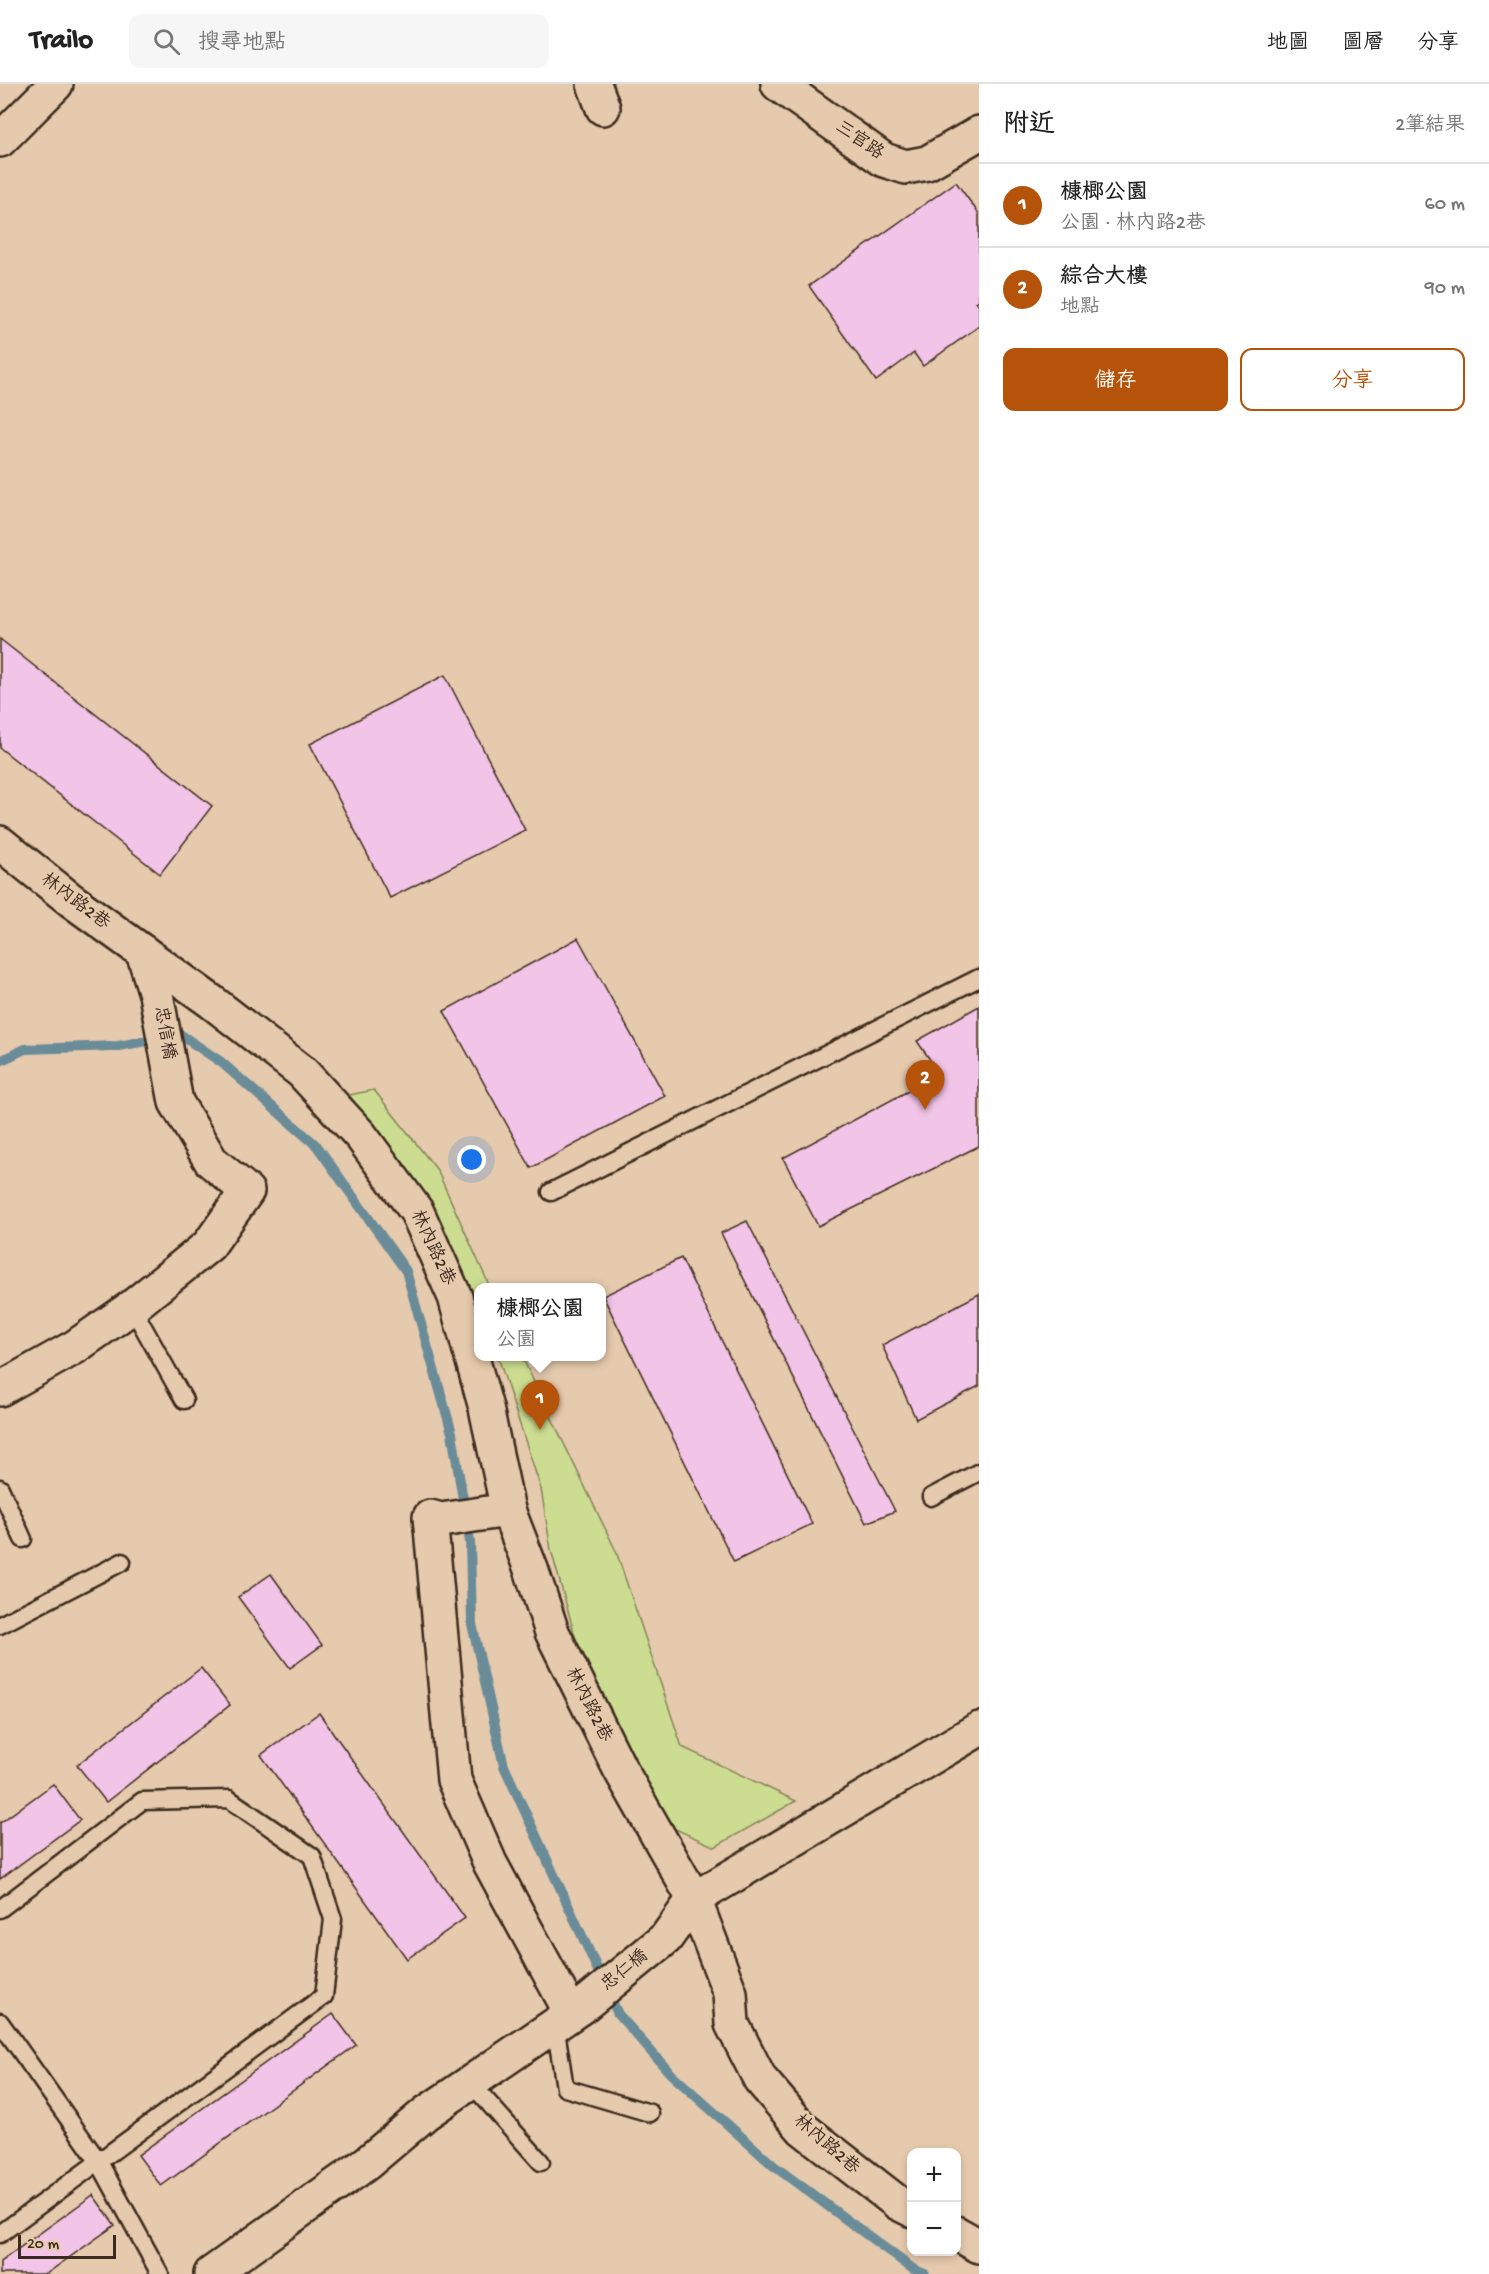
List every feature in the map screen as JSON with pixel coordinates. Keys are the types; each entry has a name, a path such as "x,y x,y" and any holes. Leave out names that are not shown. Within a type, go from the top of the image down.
{"street":[{"path":"0,140 56,84"},
{"name":"三官路","path":"778,84 884,160 906,167 927,163 979,133"},
{"name":"林內路2巷","path":"0,843 71,900 302,1071 361,1136 417,1212 455,1297 486,1408 508,1510 552,1632 620,1768 694,1899 730,1993 732,2024 760,2079 803,2129 898,2203 907,2208"},
{"name":"忠信橋","path":"132,1307 209,1245 247,1191 212,1161 176,1102 156,994 143,952"},
{"path":"0,1389 75,1347 132,1307"},
{"path":"508,1510 441,1520 430,1518 454,1779 490,1863 570,2014"},
{"path":"694,1899 979,1729"},
{"name":"忠仁橋","path":"211,2274 367,2163 426,2113 570,2014 666,1938 694,1899"},
{"path":"961,2235 979,2246"}],"lane":[{"path":"551,1192 979,978"},
{"path":"132,1307 184,1400"},
{"path":"931,1497 979,1472"},
{"path":"0,1488 23,1539"},
{"path":"0,1624 122,1562"},
{"path":"0,1909 142,1801 229,1799 312,1856 333,1918 324,1996 0,2234"},
{"path":"570,2014 565,2088 650,2113"},
{"path":"0,2022 99,2162 160,2274"},
{"path":"470,2082 541,2162"}],"green space":[{"path":"374,1090 437,1170 488,1283 474,1283 474,1297 462,1267 409,1172 349,1095"},
{"path":"499,1361 524,1361 616,1551 682,1747 796,1801 715,1847 673,1828 589,1686 551,1550 541,1489"}],"building":[{"path":"956,182 979,214 979,300 976,302 979,306 979,326 923,366 914,353 876,381 809,286"},
{"path":"0,639 212,806 160,874 0,748"},
{"path":"445,675 525,830 390,898 310,744"},
{"path":"578,938 665,1096 531,1168 444,1011"},
{"path":"979,1006 979,1146 818,1226 783,1158 940,1074 917,1041"},
{"path":"747,1221 895,1511 866,1523 721,1233"},
{"path":"681,1258 812,1524 734,1562 606,1302 606,1295"},
{"path":"979,1294 979,1386 916,1419 882,1345"},
{"path":"271,1574 322,1645 290,1668 238,1597"},
{"path":"201,1668 230,1705 106,1802 77,1765"},
{"path":"319,1713 465,1918 407,1959 261,1755"},
{"path":"53,1784 80,1820 0,1879 0,1823"},
{"path":"333,2014 356,2045 161,2186 138,2155"},
{"path":"93,2195 115,2225 46,2274 0,2274 0,2262"}],"waterway":[{"path":"0,1061 25,1049 118,1046 181,1035 221,1062 317,1146 406,1271 452,1433 470,1542 472,1624 504,1766 618,2014 670,2073 774,2166 913,2269 925,2274"}],"place":[{"name":"綜合大樓","path":"925,1110"},
{"name":"槺榔公園","path":"540,1430"}]}
